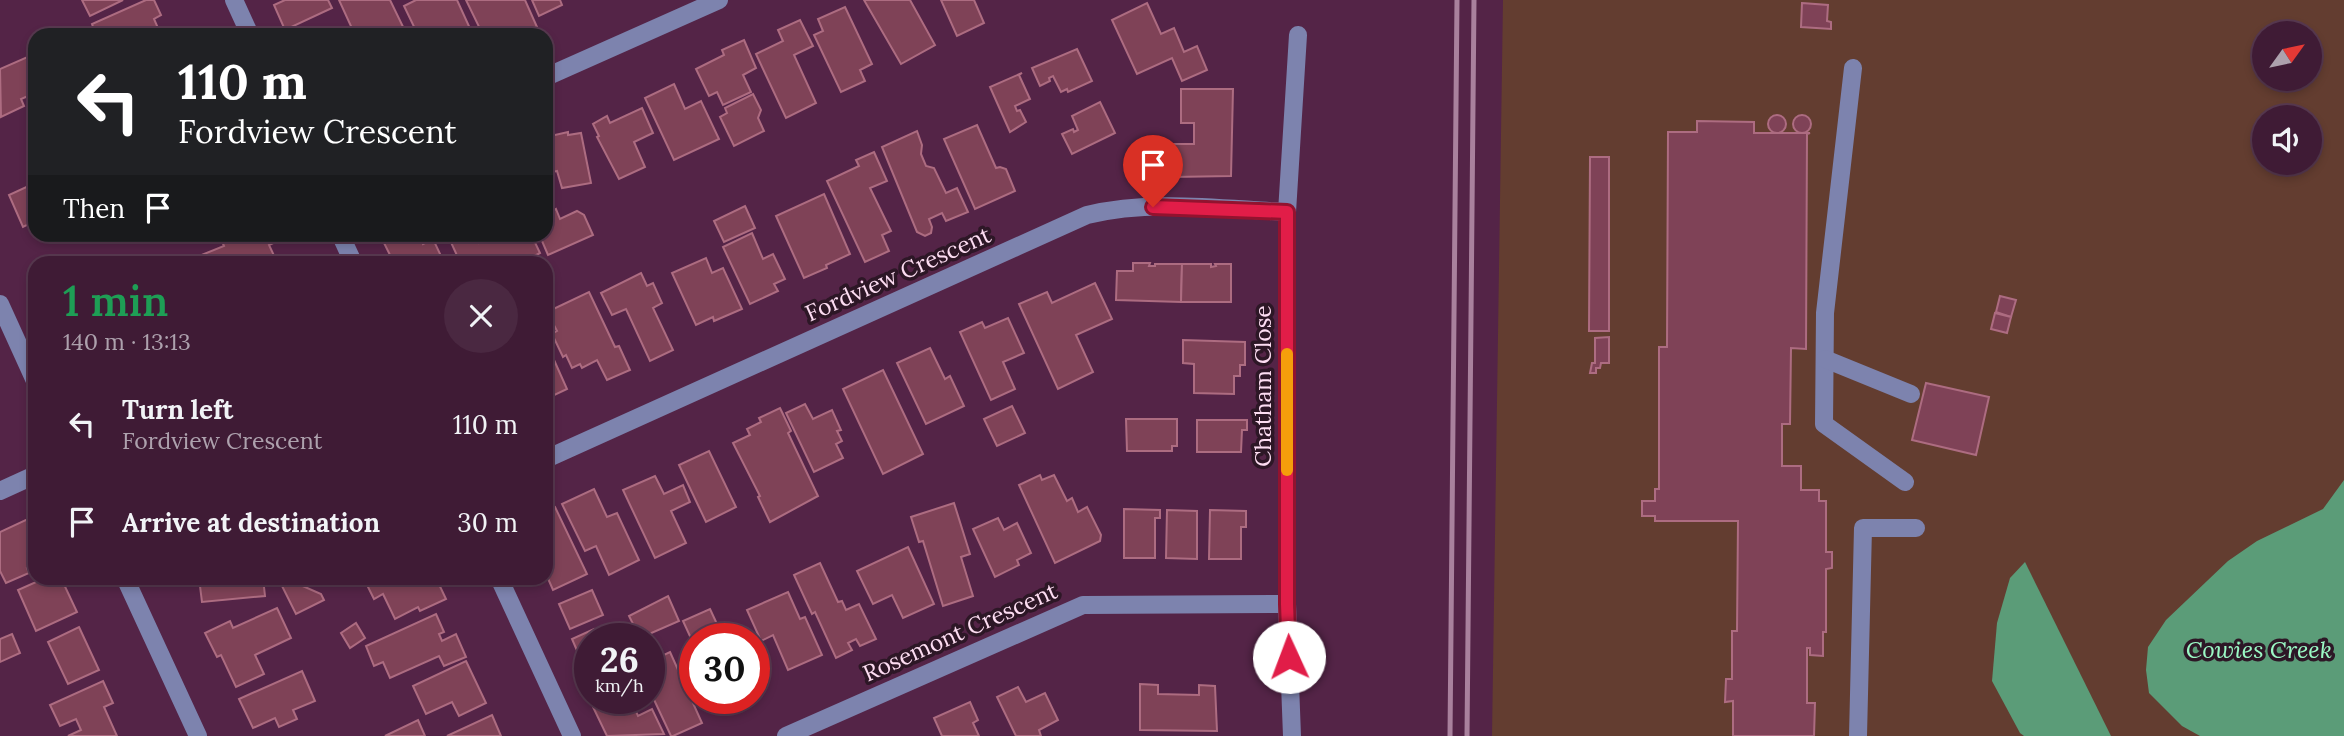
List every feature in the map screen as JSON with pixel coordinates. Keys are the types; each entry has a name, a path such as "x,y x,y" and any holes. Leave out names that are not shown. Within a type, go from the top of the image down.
{"street":[{"path":"234,0 247,28"},
{"path":"553,74 719,0"},
{"name":"Chatham Close","path":"1292,736 1287,604 1287,212 1298,35"},
{"path":"1853,68 1825,313 1824,424 1905,482"},
{"name":"Fordview Crescent","path":"553,456 1087,215 1111,209 1153,207 1287,212"},
{"path":"0,304 28,366"},
{"path":"1825,359 1911,394"},
{"path":"0,491 28,478"},
{"path":"1858,736 1863,528 1916,528"},
{"path":"128,585 198,736"},
{"path":"502,585 572,736"},
{"name":"Rosemont Crescent","path":"786,736 1083,605 1287,604"}],"shaded area":[{"path":"1503,0 2344,0 2344,736 1492,736"}],"water":[{"name":"Cowies Creek","path":"2344,480 2344,736 2200,736 2182,726 2149,693 2146,670 2148,647 2166,620 2228,561 2257,541 2323,509"},
{"path":"2025,562 2111,736 2024,736 1992,681 1997,623 2010,578"}],"building":[{"path":"82,0 123,0 90,16"},
{"path":"146,0 154,0 161,15 154,19 158,28 93,28 92,24"},
{"path":"285,0 328,0 332,8 284,28 274,5"},
{"path":"339,0 390,0 404,28 352,28"},
{"path":"416,0 457,0 470,28 415,28 404,6"},
{"path":"466,0 525,0 537,27 535,28 480,28"},
{"path":"532,0 560,0 562,5 539,16"},
{"path":"864,0 910,0 935,45 901,64"},
{"path":"941,0 974,0 984,23 957,36"},
{"path":"1147,3 1161,34 1174,28 1184,52 1197,46 1207,70 1182,81 1172,58 1137,74 1112,20"},
{"path":"1802,3 1828,5 1827,21 1831,22 1831,29 1801,27"},
{"path":"845,7 872,64 860,70 865,81 841,92 814,35 823,31 818,19"},
{"path":"800,20 813,46 794,55 816,103 786,118 756,54 783,41 778,30"},
{"path":"744,40 756,68 743,75 751,92 723,105 717,92 709,96 696,69 724,55 722,50"},
{"path":"1077,49 1092,81 1068,92 1067,89 1061,92 1053,76 1049,78 1050,81 1040,86 1032,68"},
{"path":"28,57 28,96 21,99 24,106 1,117 0,69"},
{"path":"1022,73 1019,75 1030,99 1015,106 1026,122 1010,132 990,87"},
{"path":"674,84 685,109 701,101 719,139 674,160 645,98"},
{"path":"1181,89 1233,89 1231,176 1172,177 1172,144 1194,144 1194,123 1181,123"},
{"path":"753,94 761,110 758,118 764,131 734,146 720,117 727,113 725,108"},
{"path":"1100,102 1115,133 1072,154 1062,134 1073,129 1074,132 1078,130 1072,116"},
{"path":"642,108 653,133 634,142 645,167 619,179 593,124 607,116 610,123"},
{"path":"1777,115 1783,118 1786,124 1783,130 1777,133 1771,130 1768,124 1771,118"},
{"path":"1802,115 1808,118 1811,124 1808,130 1802,133 1796,130 1793,124 1796,118"},
{"path":"1697,121 1754,122 1754,133 1810,133 1807,134 1806,349 1791,348 1790,424 1782,424 1782,466 1801,466 1801,490 1819,490 1819,501 1826,501 1826,552 1832,552 1832,568 1826,569 1826,632 1823,632 1823,656 1810,655 1810,648 1807,648 1807,703 1815,703 1814,736 1733,736 1733,701 1725,702 1726,679 1732,679 1732,631 1737,631 1738,521 1655,521 1655,516 1642,516 1642,501 1655,501 1655,489 1659,489 1659,347 1667,347 1668,132 1697,132"},
{"path":"977,125 996,168 1006,169 1015,191 975,209 944,139"},
{"path":"917,131 926,166 934,168 946,193 957,188 968,212 946,221 942,213 929,219 931,233 925,236 917,232 882,147"},
{"path":"568,132 568,135 581,133 591,183 562,188 557,171 553,172 553,135"},
{"path":"874,152 887,181 870,188 891,231 882,235 889,251 865,262 827,181 859,166 856,160"},
{"path":"1590,157 1609,157 1609,331 1589,331"},
{"path":"28,186 28,224 23,227 9,195"},
{"path":"824,194 850,254 804,278 776,216"},
{"path":"745,206 755,228 724,242 714,221"},
{"path":"556,209 560,219 577,211 584,215 593,235 548,255 542,242 553,242 553,210"},
{"path":"752,233 763,259 773,254 785,279 774,284 778,291 750,304 723,247"},
{"path":"222,242 276,242 269,245 274,256 199,256 224,246"},
{"path":"384,242 434,242 441,256 390,256"},
{"path":"451,242 535,242 540,253 534,256 457,256"},
{"path":"706,258 712,273 723,268 742,309 714,321 713,317 696,325 672,273"},
{"path":"1133,263 1150,263 1149,266 1182,264 1181,302 1116,300 1117,271 1133,271"},
{"path":"1182,264 1211,264 1211,267 1216,266 1215,264 1231,264 1231,302 1181,302"},
{"path":"641,273 647,286 653,283 662,303 653,308 673,350 650,361 626,309 612,315 601,293"},
{"path":"1095,283 1112,319 1076,335 1093,372 1058,389 1019,304 1047,292 1052,303"},
{"path":"589,292 615,347 619,346 630,370 607,380 597,360 582,368 580,364 572,368 566,355 563,357 553,336 557,331 553,323 553,309"},
{"path":"2000,296 2016,300 2011,317 1996,312"},
{"path":"1995,313 2011,317 2007,333 1991,329"},
{"path":"1008,318 1024,353 1003,362 1015,389 991,400 960,332 982,322 985,328"},
{"path":"1609,337 1609,363 1601,363 1600,368 1596,368 1596,373 1590,373 1592,363 1595,363 1595,338"},
{"path":"1183,340 1245,342 1245,365 1240,365 1240,376 1234,376 1234,394 1194,393 1194,364 1183,363"},
{"path":"930,348 945,379 950,376 964,406 926,424 897,363"},
{"path":"553,358 567,389 553,396"},
{"path":"883,370 923,454 883,474 843,389"},
{"path":"1926,383 1989,397 1976,455 1912,440"},
{"path":"805,404 813,419 832,410 841,430 837,431 842,441 836,444 843,458 814,472 786,413"},
{"path":"1012,406 1025,433 997,446 984,419"},
{"path":"780,408 791,431 788,433 818,496 770,522 733,443 750,435 747,429 761,422 759,418"},
{"path":"1126,419 1177,419 1177,446 1172,446 1172,451 1127,451"},
{"path":"1197,420 1247,420 1247,430 1242,430 1241,452 1197,452"},
{"path":"709,451 736,507 706,522 679,465"},
{"path":"1040,475 1042,480 1054,475 1067,501 1072,498 1078,512 1087,507 1101,535 1100,541 1055,563 1019,485"},
{"path":"655,476 664,494 683,485 690,502 671,511 686,543 655,558 623,490"},
{"path":"594,489 607,517 617,513 639,560 609,575 596,546 585,551 562,504"},
{"path":"954,503 970,554 961,557 973,596 943,606 923,541 919,542 911,517"},
{"path":"555,507 587,574 553,590 551,585 553,585"},
{"path":"1124,509 1160,510 1160,518 1155,518 1155,558 1124,558"},
{"path":"1167,510 1197,511 1197,559 1166,558"},
{"path":"1210,510 1246,511 1246,527 1241,527 1241,559 1209,559"},
{"path":"998,518 1004,530 1017,523 1031,553 1017,560 1019,565 995,577 973,529"},
{"path":"28,519 28,573 6,583 0,571 0,532"},
{"path":"908,547 934,604 903,618 892,595 873,604 857,571"},
{"path":"820,563 838,602 842,601 846,610 859,604 876,639 860,646 856,639 848,643 852,650 836,658 794,575"},
{"path":"29,585 64,585 77,612 36,631 18,590"},
{"path":"200,585 264,585 265,596 202,602"},
{"path":"282,585 300,585 321,594 324,600 296,614"},
{"path":"367,585 439,585 446,599 420,611 418,607 395,619 383,594 374,599"},
{"path":"592,590 603,615 584,623 574,623 574,627 570,629 559,604"},
{"path":"788,592 800,619 805,617 822,655 788,670 773,635 770,636 770,623 753,623 747,610"},
{"path":"668,596 679,621 665,627 665,623 632,623 629,616"},
{"path":"277,608 291,638 255,655 264,674 236,687 221,655 217,657 205,633 230,621 233,628"},
{"path":"710,609 717,623 684,623 683,621"},
{"path":"436,614 444,632 439,634 442,641 456,634 466,657 444,666 439,656 390,678 383,662 374,666 366,646"},
{"path":"356,623 365,638 350,648 341,633"},
{"path":"79,627 99,670 68,684 48,642"},
{"path":"12,634 20,653 0,662 0,639"},
{"path":"670,652 679,672 679,714 698,714 702,723 673,736 661,714 665,714 665,654"},
{"path":"466,661 486,703 459,716 452,702 426,714 413,686"},
{"path":"302,671 315,701 293,710 297,719 279,727 275,718 253,728 239,699"},
{"path":"103,681 113,703 104,707 117,736 68,736 81,730 76,719 60,726 50,705"},
{"path":"1140,684 1158,685 1158,694 1199,695 1199,685 1215,686 1217,731 1140,730"},
{"path":"1018,687 1026,702 1045,693 1058,720 1039,730 1041,736 1016,736 997,697"},
{"path":"970,702 978,720 973,723 979,736 942,736 934,718"},
{"path":"596,714 654,714 664,734 607,736"},
{"path":"492,715 501,736 447,736"},
{"path":"418,720 425,736 385,736"}],"railway":[{"path":"1450,736 1457,0"},
{"path":"1467,736 1474,0"}],"slow traffic":[{"path":"1287,354 1287,470"}],"route":[{"path":"1153,207 1287,212 1289,657"}]}
